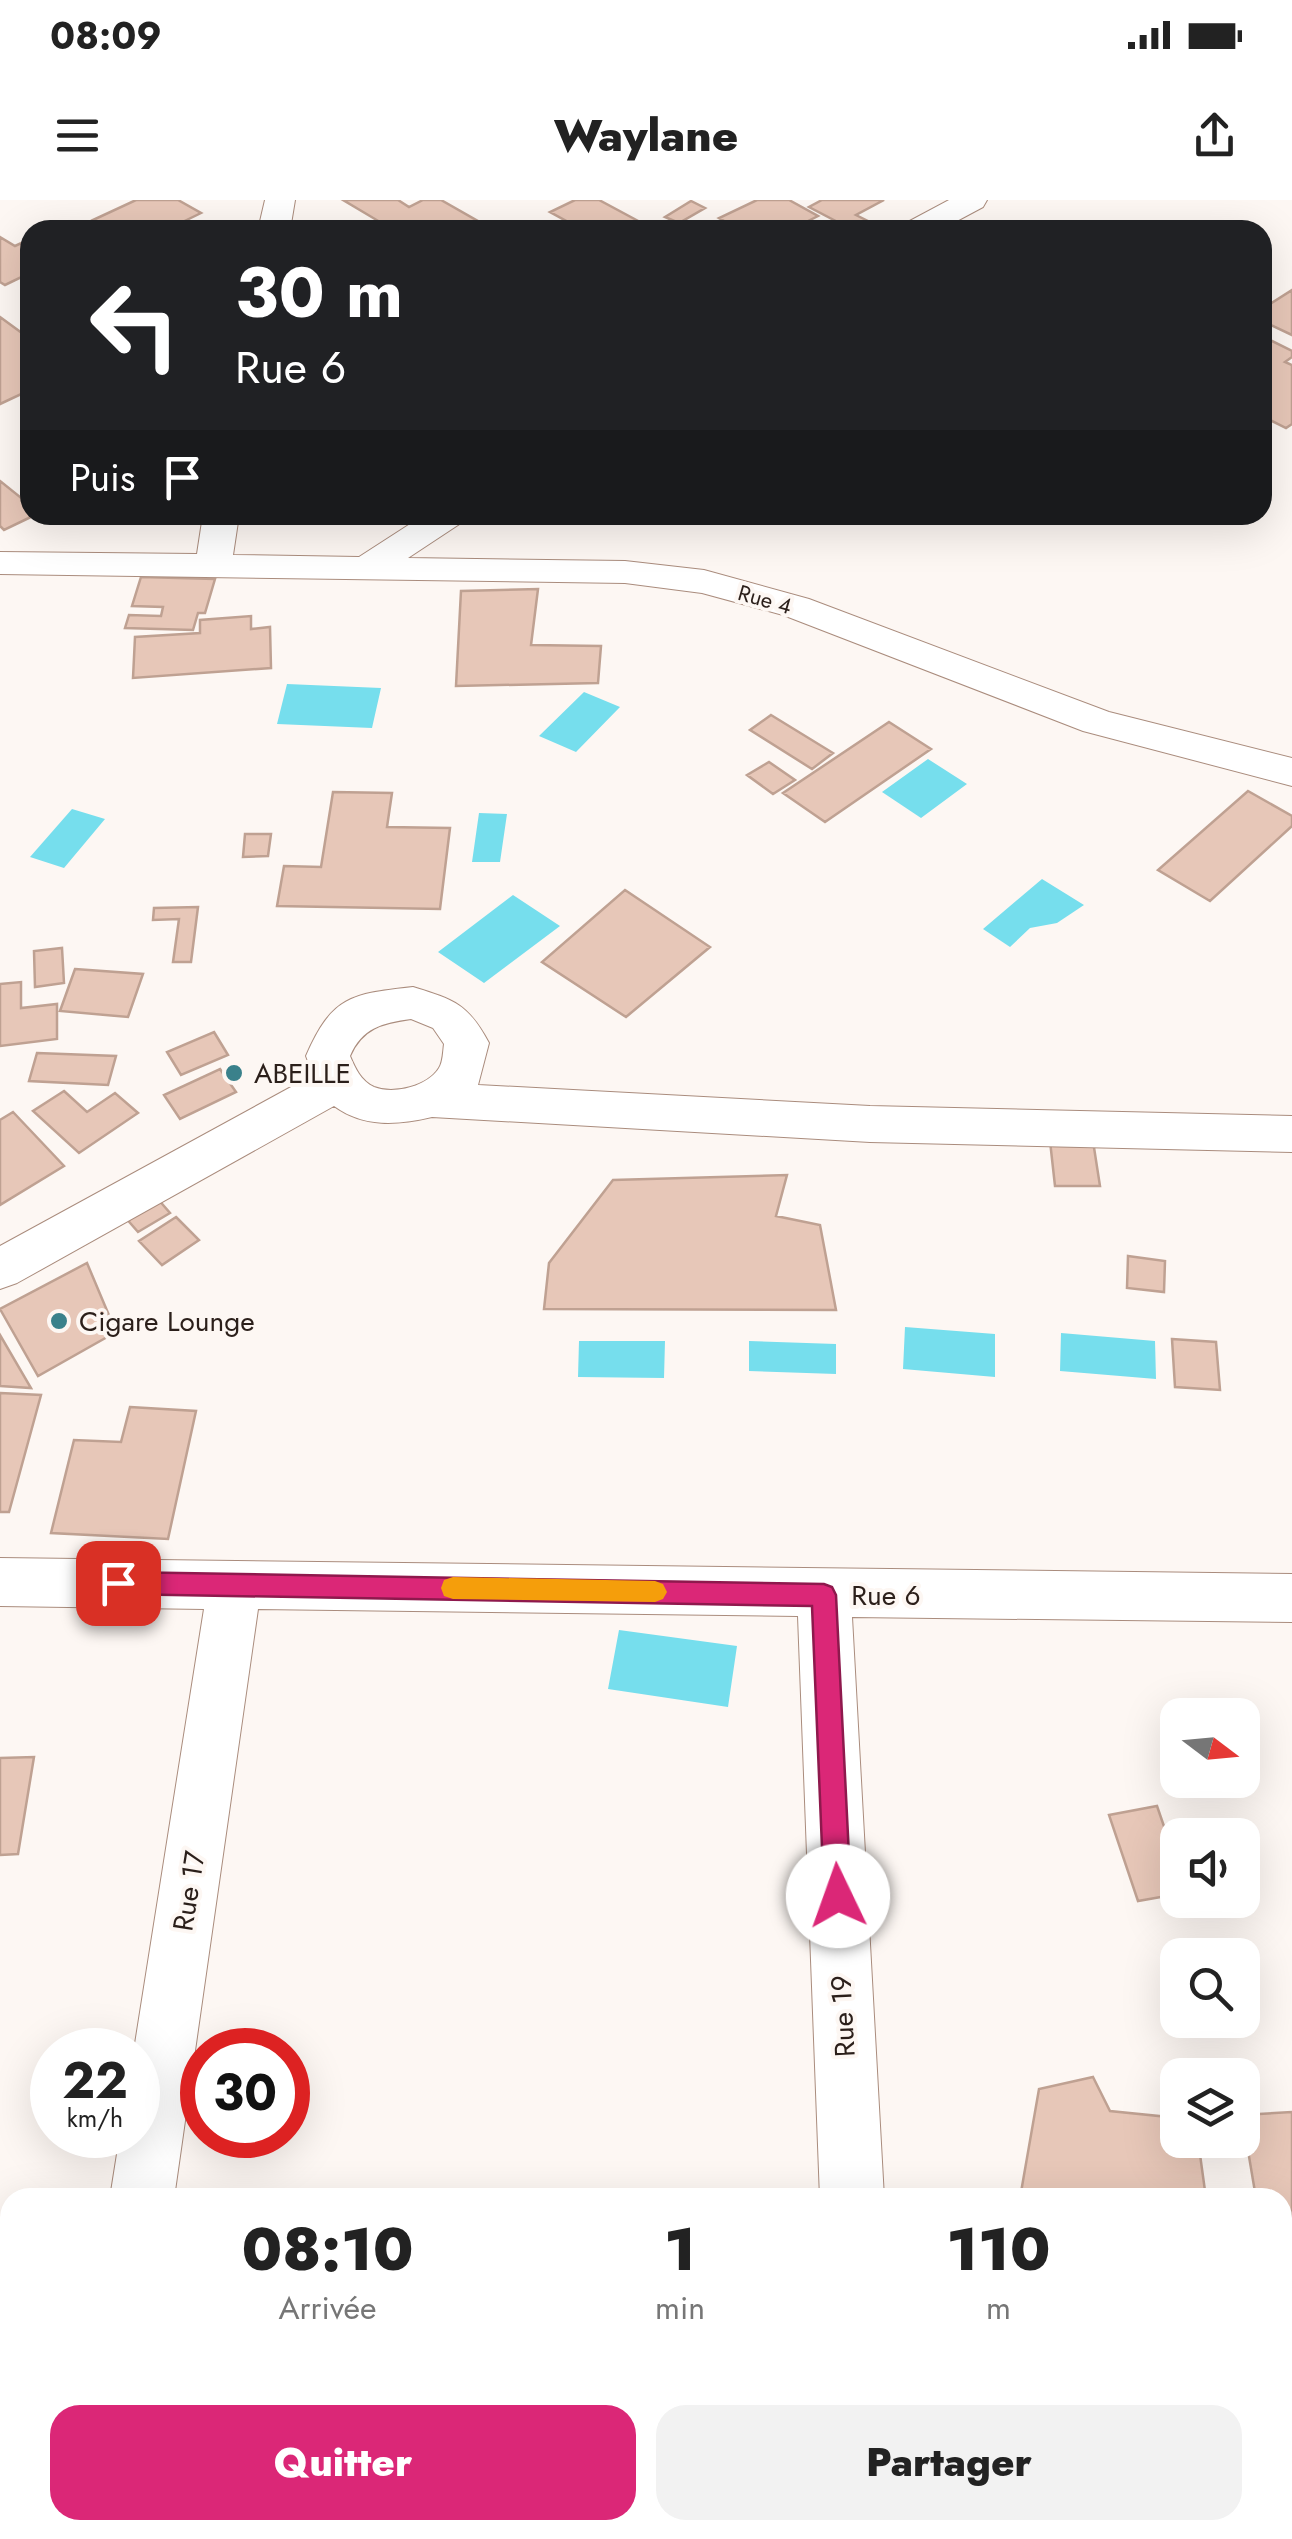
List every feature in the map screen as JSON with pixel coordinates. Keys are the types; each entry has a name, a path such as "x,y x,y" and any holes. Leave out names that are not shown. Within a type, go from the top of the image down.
{"street":[{"path":"935,220 972,200"},
{"path":"213,566 219,525"},
{"path":"366,569 433,525"},
{"name":"Rue 4","path":"0,563 626,572 704,582 796,607 1097,722 1292,772"},
{"path":"432,1100 461,1075 468,1044 449,1016 413,1003 372,1008 340,1028 328,1056 336,1084 361,1103 396,1108 432,1100 870,1124 1292,1134"},
{"path":"0,1269 336,1084"},
{"name":"Rue 6","path":"0,1582 1292,1598"},
{"name":"Rue 17","path":"144,2188 235,1584"},
{"name":"Rue 19","path":"824,1595 852,2188"}],"water":[{"path":"287,684 381,688 372,728 277,724"},
{"path":"584,692 620,707 576,752 539,736"},
{"path":"928,759 967,784 921,818 882,792"},
{"path":"72,809 105,819 64,868 30,857"},
{"path":"479,813 507,814 500,862 472,862"},
{"path":"1042,879 1084,905 1057,923 1030,928 1010,947 983,929"},
{"path":"513,895 560,926 484,983 438,952"},
{"path":"905,1327 995,1334 995,1377 903,1369"},
{"path":"1061,1333 1155,1341 1156,1379 1060,1371"},
{"path":"579,1341 665,1341 664,1378 578,1377"},
{"path":"749,1341 836,1344 836,1374 749,1371"},
{"path":"619,1630 737,1646 728,1707 608,1689"}],"building":[{"path":"136,200 178,200 201,213 187,220 93,220"},
{"path":"343,200 398,200 409,207 423,200 441,200 476,220 377,220"},
{"path":"575,200 599,200 636,220 565,220 550,212"},
{"path":"757,200 789,200 818,216 810,220 719,218"},
{"path":"822,200 884,200 856,215 866,220 834,220 809,207"},
{"path":"691,201 705,208 684,220 665,217"},
{"path":"0,237 15,246 20,244 20,278 5,285 0,282"},
{"path":"1292,290 1292,335 1272,326 1272,303"},
{"path":"0,317 20,332 20,395 0,404"},
{"path":"1272,341 1292,351 1292,357 1285,362 1292,365 1292,424 1286,428 1272,421"},
{"path":"0,481 20,497 20,522 4,530 0,526"},
{"path":"141,577 215,579 205,613 198,613 193,630 125,628 129,615 161,616 163,607 132,606"},
{"path":"538,589 531,645 601,646 598,683 456,686 461,591"},
{"path":"251,616 251,629 270,627 271,668 133,678 135,637 200,633 200,620"},
{"path":"771,715 833,753 812,769 750,730"},
{"path":"889,722 931,749 825,822 783,793"},
{"path":"769,762 795,780 773,794 747,775"},
{"path":"1248,791 1292,816 1292,826 1210,901 1158,870"},
{"path":"333,792 392,793 387,827 450,828 440,909 277,906 284,866 321,867"},
{"path":"245,834 271,834 268,856 243,857"},
{"path":"625,890 710,947 626,1017 542,962"},
{"path":"198,907 191,962 173,962 179,919 153,920 154,908"},
{"path":"62,948 64,983 35,987 34,951"},
{"path":"75,969 143,974 128,1017 60,1011"},
{"path":"21,982 21,1008 57,1004 57,1039 0,1046 0,984"},
{"path":"214,1032 228,1055 181,1075 167,1052"},
{"path":"37,1053 116,1056 108,1085 29,1081"},
{"path":"220,1069 236,1092 180,1119 164,1095"},
{"path":"64,1091 87,1112 115,1093 138,1113 79,1153 33,1111"},
{"path":"13,1112 64,1166 0,1205 0,1120"},
{"path":"1050,1141 1093,1141 1100,1186 1055,1186"},
{"path":"787,1175 776,1216 820,1225 836,1310 544,1309 549,1263 613,1180"},
{"path":"157,1198 170,1213 138,1232 125,1217"},
{"path":"176,1217 199,1240 162,1265 139,1241"},
{"path":"1128,1256 1165,1261 1164,1292 1127,1288"},
{"name":"Cigare Lounge","path":"87,1263 116,1332 38,1376 0,1309"},
{"path":"0,1335 31,1388 0,1386"},
{"path":"1172,1339 1216,1342 1220,1390 1175,1387"},
{"path":"0,1393 41,1395 9,1512 0,1512"},
{"path":"130,1407 196,1411 168,1539 51,1533 74,1440 121,1442"},
{"path":"34,1757 18,1854 0,1855 0,1758"},
{"path":"1157,1806 1161,1818 1160,1897 1138,1901 1109,1815"},
{"path":"1093,2077 1110,2111 1160,2116 1160,2158 1200,2158 1205,2188 1022,2188 1039,2089"},
{"path":"1292,2112 1292,2188 1254,2188 1249,2158 1260,2158 1260,2114"}],"slow traffic":[{"path":"453,1588 655,1592"}],"place":[{"name":"ABEILLE","path":"234,1073"},
{"name":"Cigare Lounge","path":"59,1321"}],"route":[{"path":"118,1583 824,1595 838,1896"}]}
